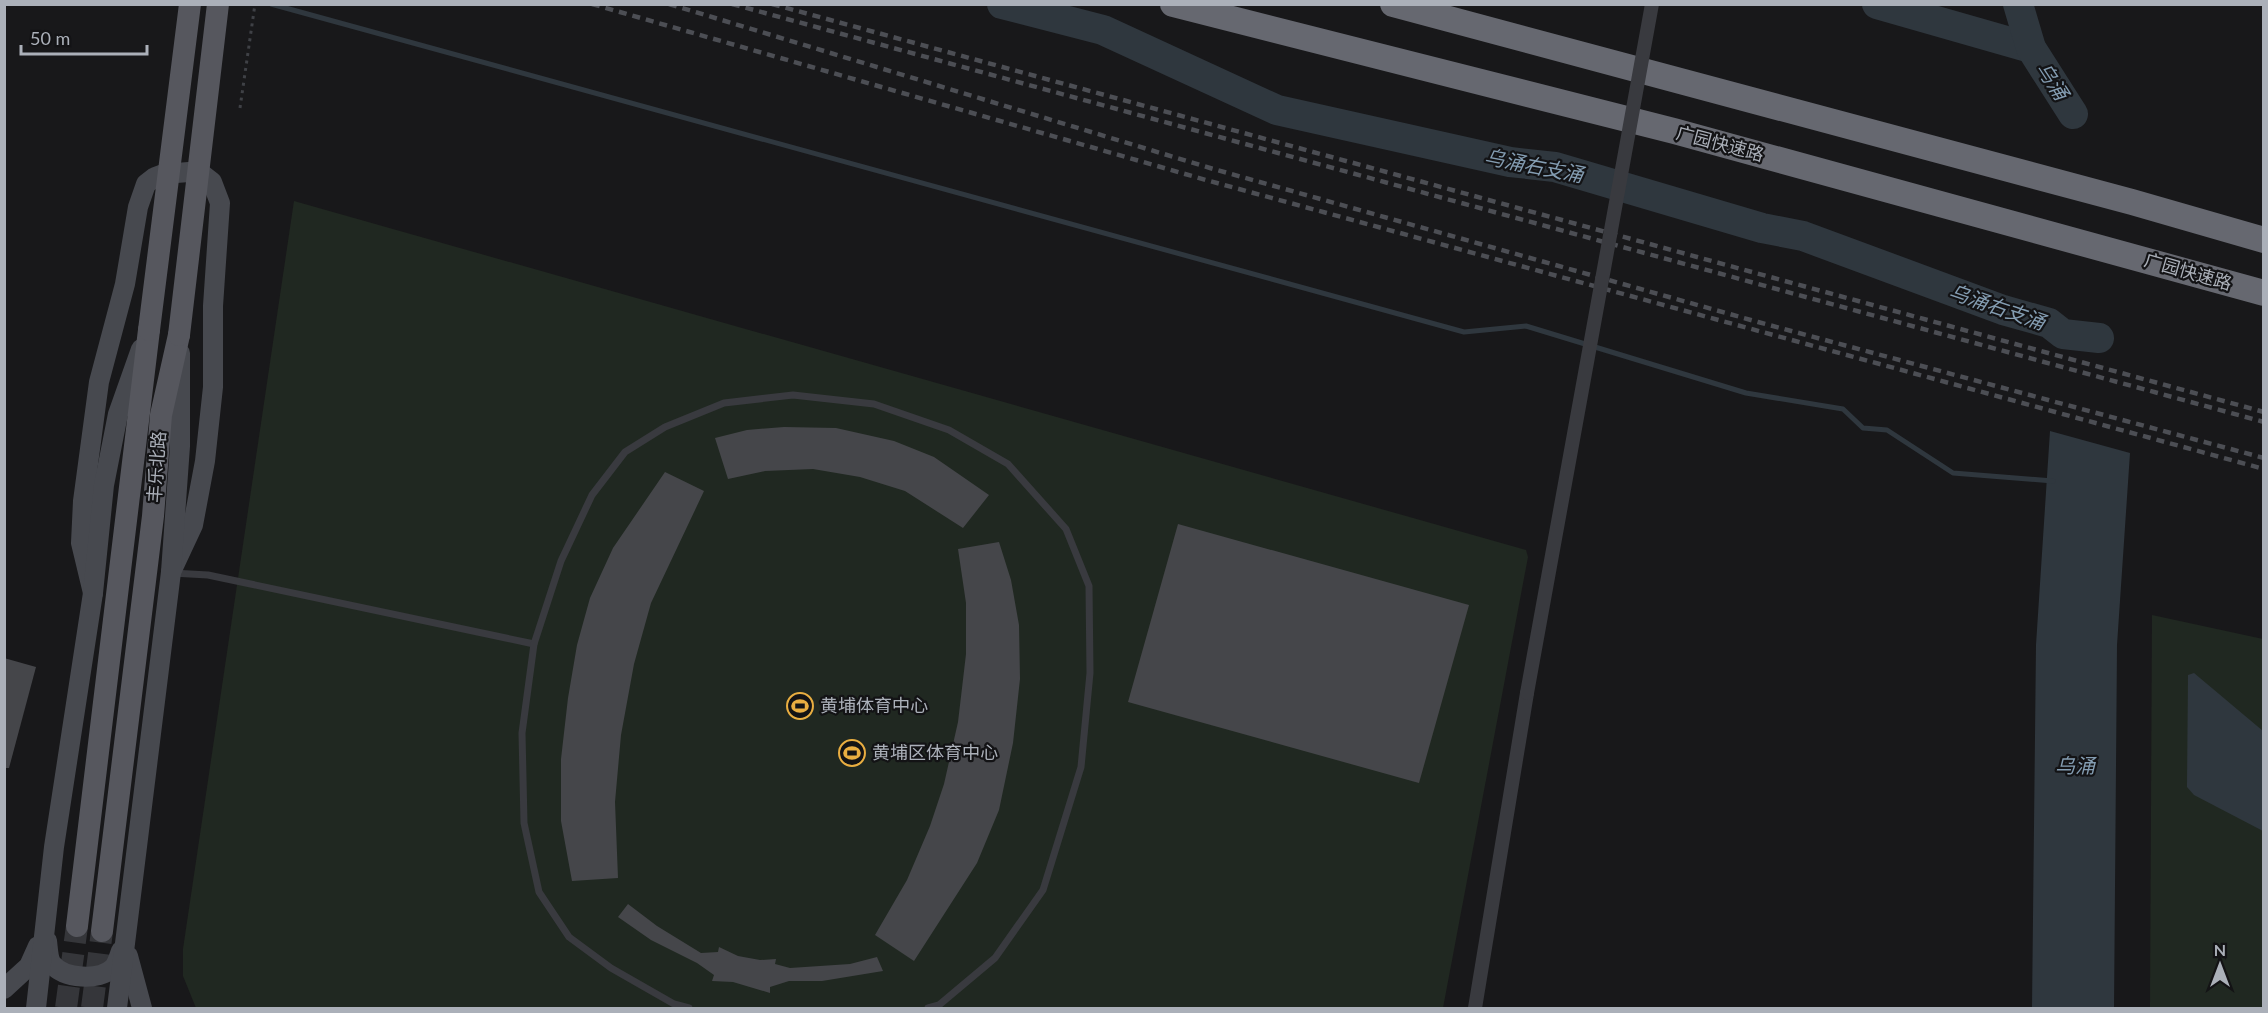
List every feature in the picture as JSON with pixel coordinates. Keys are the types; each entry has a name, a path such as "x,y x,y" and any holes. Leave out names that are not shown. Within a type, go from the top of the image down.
{"highway":[{"name":"广园快速路","path":"1173,4 1674,131 2264,293"},
{"path":"1219,4 1325,42"},
{"path":"1393,4 1819,121 2132,202 2264,240"}],"main road":[{"name":"丰乐北路","path":"77,926 148,330 190,4"},
{"name":"丰乐北路","path":"102,931 153,516 161,415 179,335 218,4"},
{"path":"93,593 81,543 83,501 99,382 125,284 138,207 146,184 154,177 189,172 203,175 212,182 220,203 213,306 213,387 205,461 194,525 171,573"},
{"path":"36,1008 54,847 93,593 111,444 148,330"},
{"path":"117,1008 171,573 180,446 179,335"},
{"path":"45,930 50,962 59,970 74,976 103,973 114,967 125,941"},
{"path":"4,989 29,966 45,930"},
{"path":"125,941 142,1008"}],"street":[{"path":"1474,1008 1527,693 1652,4"}],"lane":[{"path":"689,1008 674,1004 611,968 569,937 539,892 524,823 522,733 534,644 561,561 587,505 626,452 665,427 724,403 793,394 874,404 949,430 1008,464 1066,529 1089,586 1090,673 1081,767 1044,890 995,958 939,1007 928,1008"},
{"path":"171,573 208,575 534,644"}],"path":[{"path":"240,108 255,4"}],"shaded area":[{"name":"黄埔区体育中心","path":"294,201 1526,550 1528,557 1443,1008 196,1008 183,976 183,949"},
{"path":"2152,615 2263,639 2264,1008 2150,1008"}],"water":[{"name":"乌涌","path":"2050,431 2130,453 2117,645 2114,1008 2032,1008 2036,645"},
{"path":"2194,673 2263,731 2263,831 2194,795 2187,787 2188,675"}],"building":[{"path":"784,427 836,428 894,441 934,457 989,495 963,528 905,491 860,477 813,469 765,471 728,479 715,438 747,430"},
{"path":"665,472 704,491 651,603 634,664 621,735 615,802 618,878 572,881 561,821 561,759 577,645 590,598 613,548"},
{"path":"1178,524 1469,605 1419,783 1128,702"},
{"path":"999,542 1011,580 1019,625 1020,679 1013,743 999,810 977,863 914,961 875,935 907,880 930,826 944,784 958,722 966,654 966,603 958,549"},
{"path":"4,658 36,667 9,768 4,768"},
{"path":"628,904 657,926 701,953 718,952 719,947 738,956 760,960 776,959 775,964 790,968 850,964 877,957 883,971 822,981 789,981 770,987 770,993 733,982 712,981 714,975 697,963 651,940 618,917"}],"waterway":[{"path":"271,4 1464,332 1526,326 1746,393 1843,409 1863,428 1887,430 1953,473 2053,481"},
{"name":"乌涌右支涌","path":"1002,4 1103,30 1277,110 1510,162 1555,167 1762,228 1803,236 2003,310 2049,323 2063,334 2099,338"},
{"name":"乌涌右支涌","path":"1877,4 2031,48"},
{"name":"乌涌","path":"2018,4 2031,48 2073,114"}],"tunnel":[{"path":"66,1008 77,926"},
{"path":"92,1008 102,931"}],"railway":[{"path":"592,4 1206,180 2264,469"},
{"path":"669,4 1210,168 1758,322 2264,458"},
{"path":"732,4 2264,422"},
{"path":"772,4 2264,412"}],"place":[{"name":"黄埔体育中心","path":"800,706"},
{"name":"黄埔区体育中心","path":"852,753"}]}
